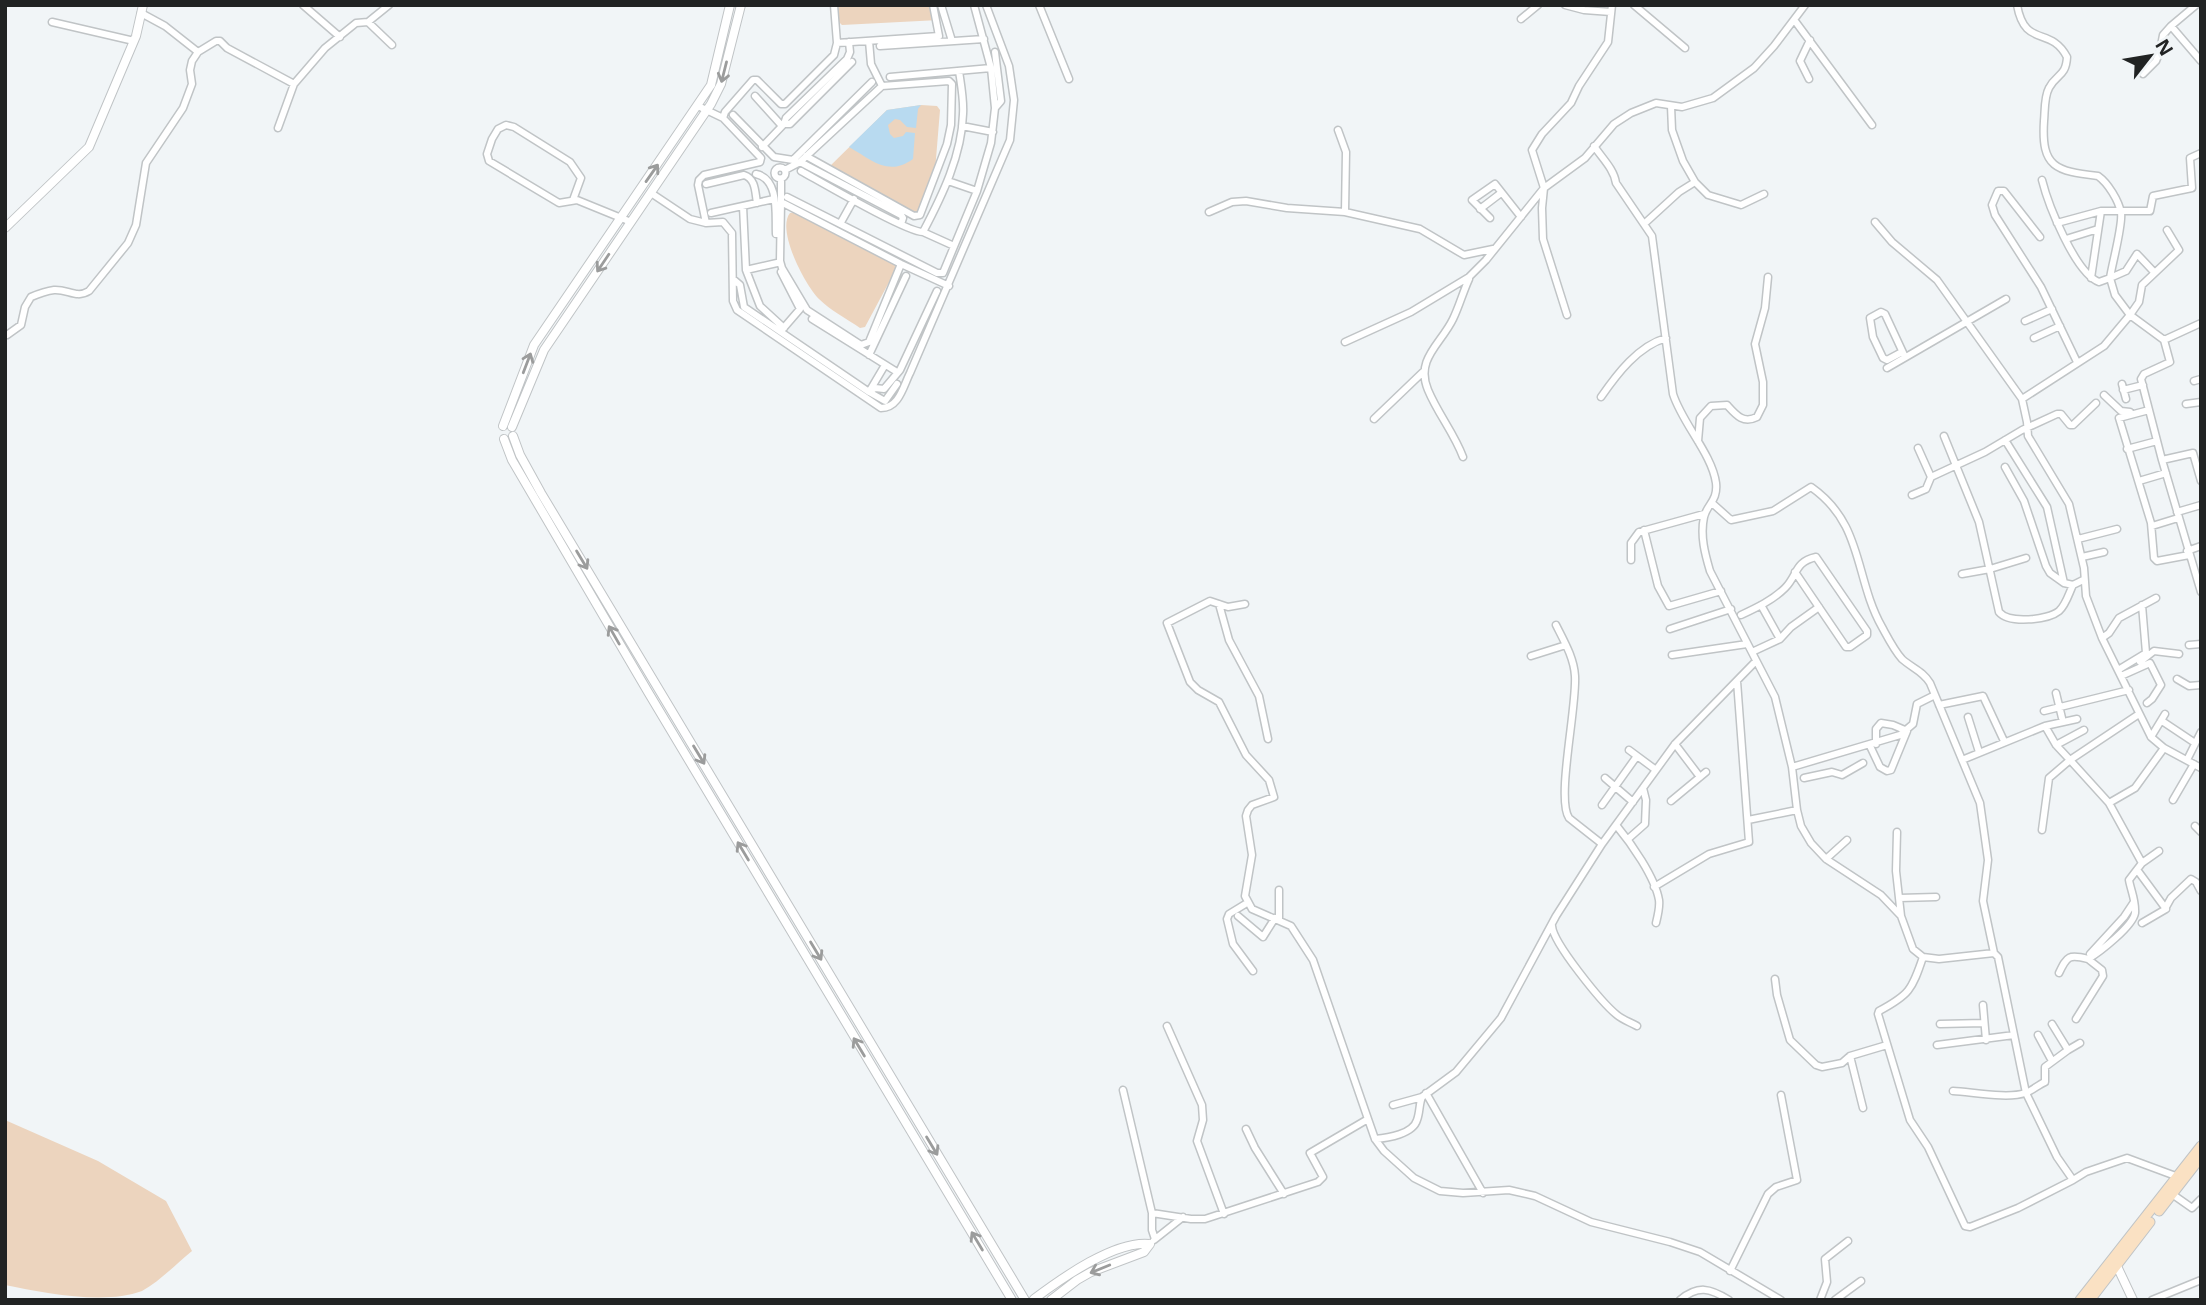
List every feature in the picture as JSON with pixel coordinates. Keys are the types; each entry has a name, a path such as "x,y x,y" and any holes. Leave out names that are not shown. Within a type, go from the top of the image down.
{"main road":[{"path":"2080,1300 2172,1194 2201,1146"},
{"path":"2090,1300 2115,1262 2181,1178 2201,1157"}],"street":[{"path":"303,5 340,37"},
{"path":"278,128 294,84 325,48 356,23 368,22 389,5"},
{"path":"507,426 534,345 711,85 730,5"},
{"path":"741,5 721,84 708,110 544,350 507,426 500,433 509,438 520,455 538,495 564,539 595,582 894,1082 1031,1299 1070,1272 1138,1242 1153,1241"},
{"path":"723,118 729,107 753,80 757,80 784,104 834,55 837,43 834,5"},
{"path":"837,43 939,36 933,5"},
{"path":"941,5 953,41"},
{"path":"711,213 781,200 840,225 939,274 944,271 977,191 993,132 995,108 991,68 974,5"},
{"path":"651,193 690,219 706,223 720,221 730,228 733,301 741,314 881,408 893,405 898,385 949,285 1010,140 1014,100 1009,66 986,5"},
{"path":"1039,5 1069,79"},
{"path":"1521,19 1538,5"},
{"path":"1565,5 1584,10 1611,9 1608,42 1579,86 1572,103 1534,144 1532,150 1544,188 1543,239 1567,315"},
{"path":"1634,5 1685,48"},
{"path":"1345,342 1411,312 1469,277 1544,188 1577,165 1614,124 1625,116 1656,103 1682,107 1713,98 1754,68 1795,21 1805,5"},
{"path":"2017,5 2024,28 2054,41 2067,57 2066,68 2047,91 2043,143 2045,152 2062,171 2098,176 2109,185 2121,218 2110,278 2115,295 2130,315 2164,340 2170,362 2144,374 2141,379 2177,515 2201,592"},
{"path":"2143,74 2156,61 2163,35 2196,5"},
{"path":"5,228 89,148 134,41 142,9 198,52"},
{"path":"1795,21 1872,125"},
{"path":"52,22 134,41"},
{"path":"368,22 392,45"},
{"path":"2171,26 2201,61"},
{"path":"880,46 984,39"},
{"path":"1809,79 1800,61 1810,40"},
{"path":"7,335 21,326 24,307 31,297 55,290 83,295 128,243 136,225 146,163 183,108 192,84 192,61 198,52 220,41 227,48 294,84"},
{"path":"869,41 871,64 882,86"},
{"path":"762,147 783,125 786,118 847,59 850,52 849,42"},
{"path":"995,108 1002,101 994,53 1003,50"},
{"path":"783,125 790,124 852,62"},
{"path":"890,77 991,68"},
{"path":"923,232 948,181 962,125 960,71"},
{"path":"776,171 780,168 785,170 800,162 806,156 882,86 949,81 952,84 951,125 947,144 920,215 914,216 806,156"},
{"path":"733,115 774,158 797,158 872,82"},
{"path":"755,96 783,125"},
{"path":"698,106 723,118 781,179"},
{"path":"1671,106 1672,130 1684,161 1695,181 1708,195 1741,205 1764,194"},
{"path":"573,200 581,178 570,162 514,127 506,125 498,129 487,154 489,161 559,203 565,204 573,200 631,222"},
{"path":"962,125 993,132"},
{"path":"1338,130 1346,152 1345,212"},
{"path":"1594,146 1652,236 1673,394 1683,419 1715,476 1717,494 1704,514 1705,553 1710,571 1774,696 1792,767 1801,826 1811,843 1826,859 1881,895 1901,916"},
{"path":"2057,223 2101,211 2119,209 2147,212 2151,209 2153,196 2189,190 2193,185 2190,158 2201,153"},
{"path":"706,223 698,185 701,177 757,164 761,160"},
{"path":"800,162 901,215 901,224"},
{"path":"781,179 786,175 785,170"},
{"path":"801,171 919,233 923,232 954,246"},
{"path":"756,174 762,175 770,182 781,200 901,264 949,285"},
{"path":"706,184 749,176 753,180 757,203"},
{"path":"781,179 780,261 807,310 861,345 869,342 901,264"},
{"path":"2042,180 2057,223 2091,279 2099,282 2126,271 2137,254 2154,272"},
{"path":"948,181 977,191"},
{"path":"1644,224 1695,181"},
{"path":"1490,218 1472,199 1494,184 1521,217"},
{"path":"2040,237 2004,191 1998,191 1992,205 1995,215 2041,287 2077,362"},
{"path":"1480,209 1501,193"},
{"path":"840,225 853,199"},
{"path":"781,200 777,263 800,309 828,330 897,372"},
{"path":"1209,212 1232,202 1246,201 1287,208 1345,212 1420,229 1464,255 1494,249"},
{"path":"743,206 746,270 761,306 782,330"},
{"path":"2091,279 2101,211"},
{"path":"1875,222 1892,242 1937,280 2022,398 2028,436 2069,504 2082,557 2086,596 2102,638 2151,737 2164,748 2198,766 2173,800"},
{"path":"2066,239 2098,229"},
{"path":"2022,398 2104,346 2139,302 2142,285 2179,250 2166,230"},
{"path":"746,270 777,263"},
{"path":"869,355 906,276"},
{"path":"1463,457 1456,439 1427,389 1423,372 1427,356 1453,320 1469,277"},
{"path":"1697,442 1700,418 1711,406 1727,405 1740,418 1751,420 1757,417 1763,405 1763,382 1755,344 1765,308 1768,277"},
{"path":"733,279 740,285 744,307 782,330 869,392 884,401 898,385"},
{"path":"869,392 876,388 884,389 900,370 937,290"},
{"path":"1903,354 1885,314 1882,312 1870,318 1873,337 1883,358 1887,360 1903,354 2006,299"},
{"path":"782,330 800,309"},
{"path":"2025,321 2052,309"},
{"path":"2164,340 2201,323"},
{"path":"2034,338 2060,326"},
{"path":"1601,397 1612,380 1648,344 1665,338"},
{"path":"1887,368 1903,354"},
{"path":"869,392 885,365"},
{"path":"1374,419 1423,372"},
{"path":"2126,399 2123,387 2143,385"},
{"path":"2104,395 2123,413 2149,408"},
{"path":"1912,495 1926,489 1931,477 2059,414 2070,425 2074,425 2096,402"},
{"path":"2186,404 2201,402"},
{"path":"2149,408 2119,417 2152,526 2155,560 2188,553 2201,546"},
{"path":"507,426 514,433 509,438"},
{"path":"1944,436 1979,522 2002,616 2010,619 2037,618 2056,613 2064,605 2073,585"},
{"path":"2005,440 2048,508 2064,583"},
{"path":"2127,449 2157,441"},
{"path":"1918,448 1931,477"},
{"path":"2162,460 2193,453 2201,481"},
{"path":"2005,467 2024,501 2050,573 2064,583 2073,585 2083,580"},
{"path":"2139,481 2166,473"},
{"path":"1712,503 1731,520 1773,511 1811,487 1838,513 1854,541 1858,566 1880,623 1905,662 1924,673 1980,803 1988,860 1983,901 1994,953 2002,969 2026,1093 2057,1157 2073,1180"},
{"path":"2152,526 2201,505"},
{"path":"1631,560 1631,543 1636,534 1704,514"},
{"path":"2078,539 2117,529"},
{"path":"1644,530 1658,586 1669,606 1721,591"},
{"path":"564,539 586,587 636,672 1012,1300"},
{"path":"2082,557 2104,552"},
{"path":"1741,615 1761,605 1784,588 1795,572 1802,562 1816,557 1867,631 1867,635 1847,648 1795,572"},
{"path":"1962,574 2026,558"},
{"path":"586,587 595,582"},
{"path":"2102,638 2119,618 2156,598"},
{"path":"1245,604 1228,607 1210,601 1167,623 1191,682 1198,690 1219,702 1247,755 1269,780 1274,794 1272,799 1252,805 1248,810 1252,855 1244,890 1247,903 1252,909 1291,926 1313,960 1375,1139 1384,1151 1414,1178 1440,1191 1483,1193 1509,1190 1535,1196 1591,1222 1700,1252 1780,1300"},
{"path":"1219,604 1229,640 1259,696 1268,739"},
{"path":"1761,605 1780,639"},
{"path":"2120,673 2146,653 2142,605"},
{"path":"1752,652 1780,639 1791,627 1819,607"},
{"path":"1670,629 1731,609"},
{"path":"1556,625 1574,668 1575,681 1563,794 1565,813 1602,844"},
{"path":"1672,655 1747,644"},
{"path":"2189,645 2201,644"},
{"path":"1531,656 1566,645"},
{"path":"2120,673 2149,657 2154,651 2179,654"},
{"path":"1393,1105 1424,1095 1456,1072 1502,1018 1552,924 1602,844 1675,744 1756,661"},
{"path":"2120,673 2150,663 2161,685 2147,703"},
{"path":"636,672 646,667"},
{"path":"2177,680 2189,686 2201,685"},
{"path":"1654,887 1709,854 1749,842 1737,681"},
{"path":"2044,711 2129,691"},
{"path":"2056,693 2062,718"},
{"path":"1907,731 1893,724 1881,723 1876,729 1873,745 1880,767 1891,770 1907,731 1913,724 1917,704 1935,695"},
{"path":"1939,705 1983,696 2004,741"},
{"path":"2042,830 2049,778 2070,760 2139,715"},
{"path":"1968,717 1981,752"},
{"path":"2151,737 2164,717 2195,743"},
{"path":"1962,760 2045,726 2077,719"},
{"path":"2045,726 2056,745 2109,803 2142,863"},
{"path":"2056,745 2084,730"},
{"path":"1792,767 1873,745 1907,731"},
{"path":"2187,760 2201,733"},
{"path":"1675,744 1700,777"},
{"path":"2109,803 2134,788 2164,748"},
{"path":"1629,750 1656,770"},
{"path":"1602,805 1637,756"},
{"path":"1827,758 1829,772"},
{"path":"1804,778 1829,772 1842,775 1863,763"},
{"path":"1671,801 1706,772"},
{"path":"1605,778 1633,802"},
{"path":"1628,839 1645,824 1646,800 1643,788"},
{"path":"1748,820 1797,810"},
{"path":"1616,825 1628,839 1654,887 1659,904 1656,923"},
{"path":"1897,832 1896,871 1901,916 1913,949 1923,957 1939,959 1994,953"},
{"path":"1826,859 1847,840"},
{"path":"2059,973 2065,959 2070,956 2089,956 2129,925 2135,900 2129,880 2142,863 2160,851"},
{"path":"2138,871 2166,907"},
{"path":"2142,923 2163,912 2171,898 2188,881 2194,880 2200,888"},
{"path":"1238,916 1264,937 1277,919 1279,890"},
{"path":"1899,898 1936,897"},
{"path":"1247,903 1229,914 1227,919 1233,944 1253,971"},
{"path":"1552,924 1555,937 1592,989 1616,1014 1636,1026"},
{"path":"2076,1019 2103,976 2102,970 2089,956"},
{"path":"1923,957 1907,992 1895,1004 1879,1011 1910,1120 1928,1147 1967,1228 2018,1208 2086,1172 2127,1158 2181,1178"},
{"path":"1775,979 1777,995 1792,1043 1819,1066 1842,1063 1850,1056 1887,1045"},
{"path":"1983,1005 1986,1040"},
{"path":"1940,1024 1984,1023"},
{"path":"2052,1024 2067,1051"},
{"path":"1167,1026 1202,1105 1203,1120 1197,1141 1224,1214"},
{"path":"1937,1045 2014,1035"},
{"path":"2038,1035 2052,1061"},
{"path":"1953,1091 1986,1092 2003,1096 2026,1093 2045,1083 2044,1068 2080,1043"},
{"path":"1850,1056 1863,1108"},
{"path":"884,1088 894,1082"},
{"path":"1123,1090 1152,1213 1153,1241"},
{"path":"1375,1139 1389,1137 1413,1127 1424,1095"},
{"path":"1424,1095 1483,1193"},
{"path":"1730,1271 1768,1194 1776,1187 1797,1180 1781,1095"},
{"path":"1152,1213 1205,1219 1318,1182 1322,1177 1310,1153 1368,1119"},
{"path":"1246,1129 1284,1194"},
{"path":"2172,1194 2192,1208 2201,1199"},
{"path":"1051,1300 1077,1280 1144,1252 1153,1241 1183,1217"},
{"path":"1819,1300 1827,1282 1825,1259 1848,1241"},
{"path":"2115,1262 2133,1300"},
{"path":"1070,1272 1077,1280"},
{"path":"2152,1300 2201,1280"},
{"path":"1835,1300 1861,1281"},
{"path":"1680,1300 1690,1291 1703,1289 1729,1300"}],"shaded area":[{"path":"838,5 938,5 942,16 939,20 842,25 839,22"},
{"path":"921,105 937,106 940,110 935,171 918,213 914,214 828,168 887,110"},
{"path":"797,212 895,265 895,271 865,327 860,328 828,307 807,282 794,257 787,232 790,213"},
{"path":"5,1120 98,1161 166,1201 192,1251 149,1287 127,1295 74,1296 5,1285"}],"water":[{"path":"921,105 916,128 907,127 895,119 888,125 894,138 903,136 906,132 915,133 913,159 896,167 888,167 849,147 887,110"}]}
